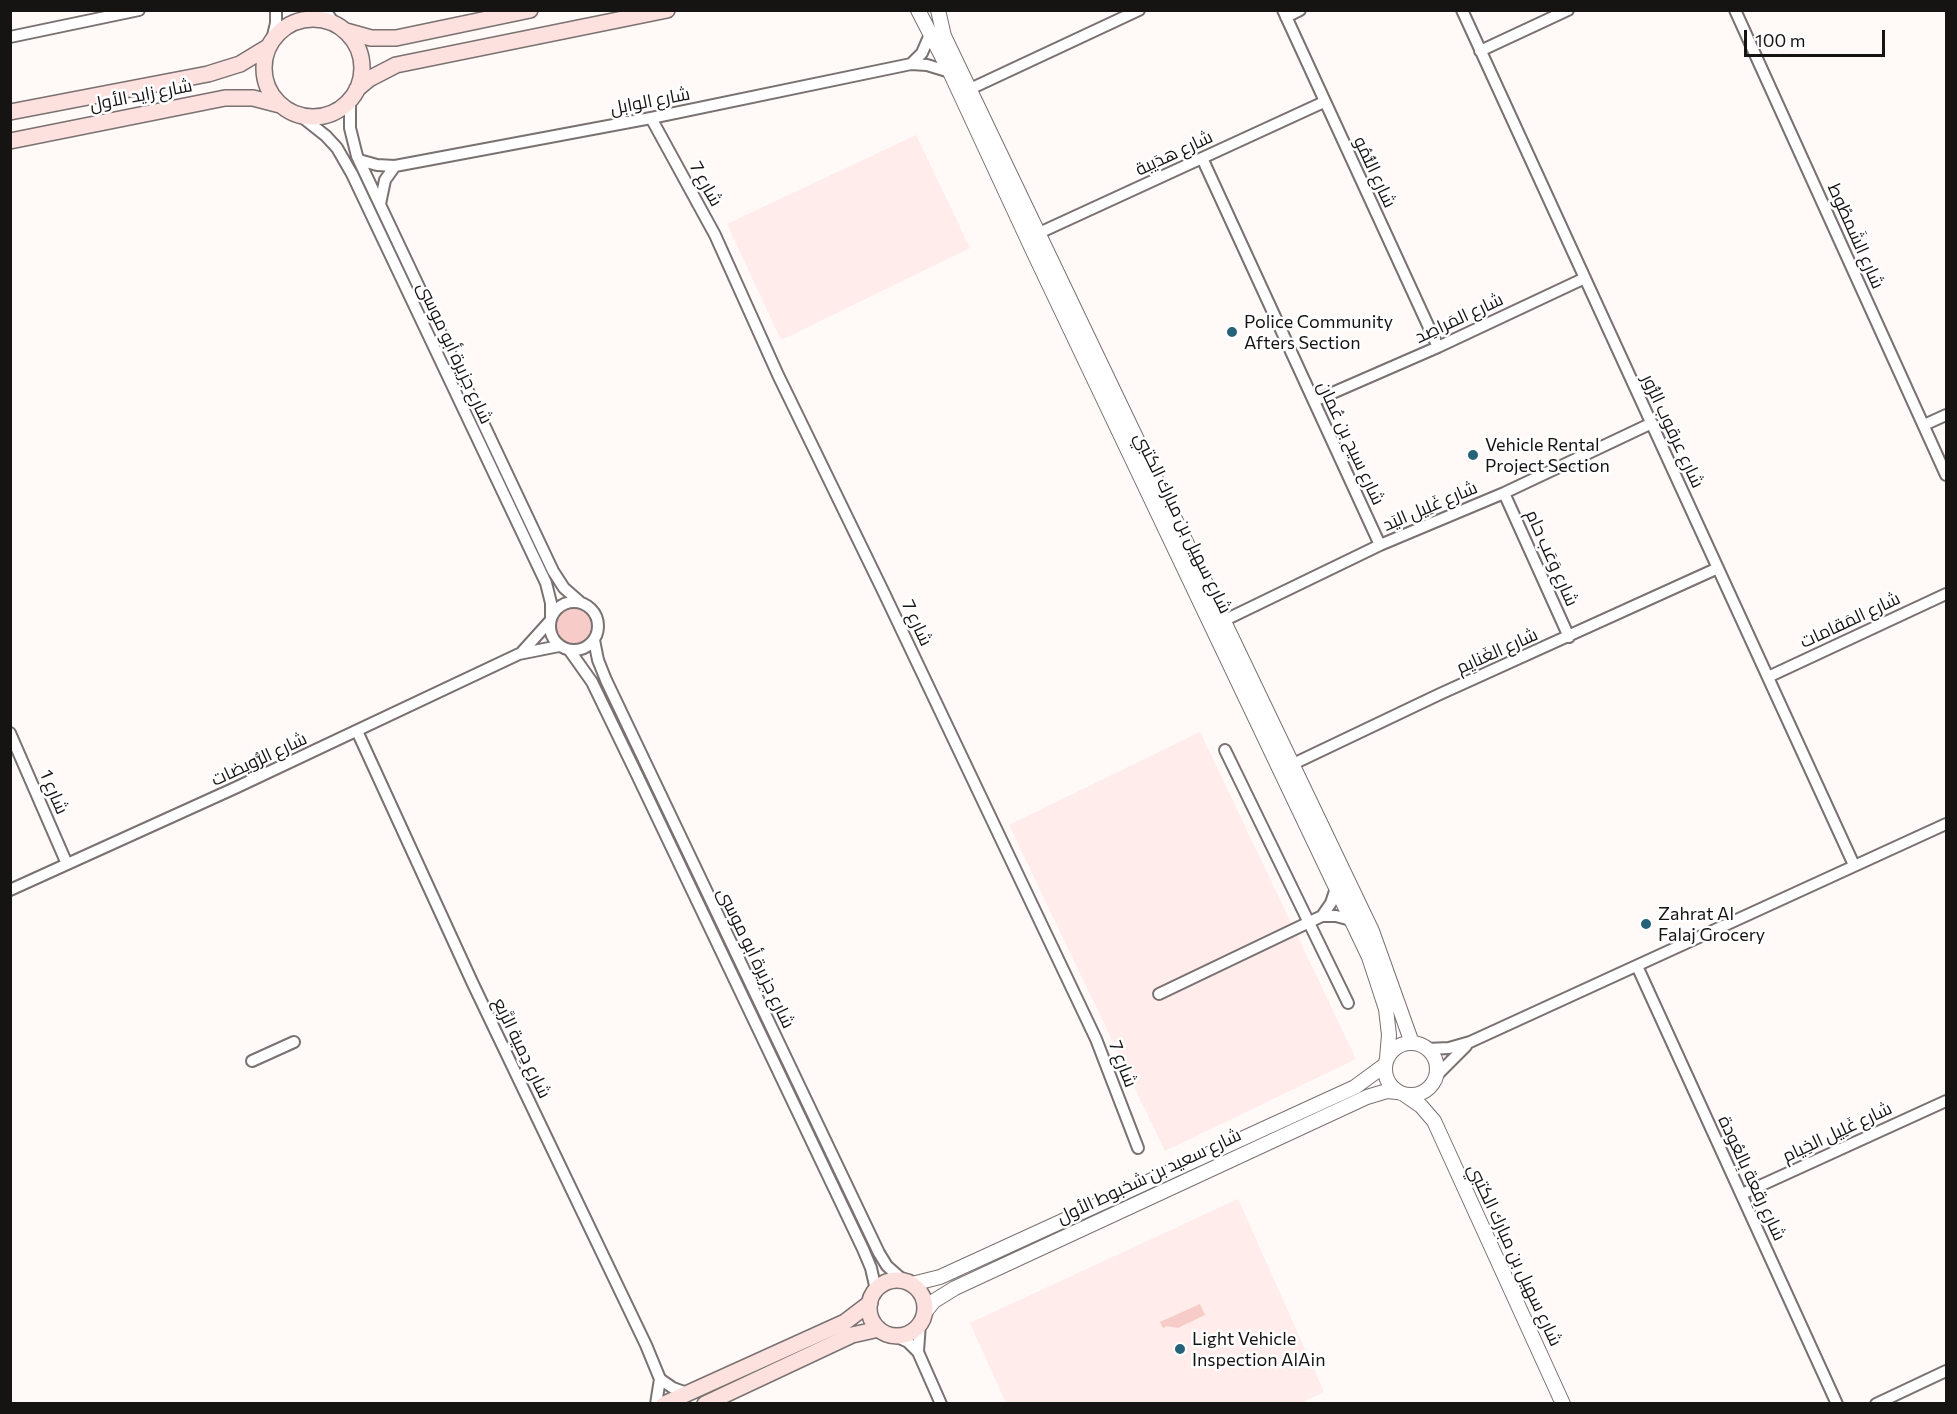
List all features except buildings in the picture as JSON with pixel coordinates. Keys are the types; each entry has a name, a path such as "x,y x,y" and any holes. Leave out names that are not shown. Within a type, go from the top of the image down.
{"main road":[{"path":"530,10 396,38 370,38 335,22 319,19 296,21 283,29 270,44 264,64 264,74 269,91 280,105 302,117 328,115 343,107 353,95 382,71 404,63 667,10"},
{"path":"335,22 357,46 362,63 362,72 353,95"},
{"name":"شارع زايد الأول","path":"10,112 208,74 240,64 270,44"},
{"name":"شارع زايد الأول","path":"10,141 225,98 253,98 280,105"},
{"path":"664,1404 845,1322 886,1282 908,1282 921,1293 924,1299 922,1318 912,1331 895,1336 879,1329 871,1317 873,1296"},
{"path":"705,1404 852,1335 879,1329"}],"street":[{"path":"10,37 139,10"},
{"path":"270,44 276,24 276,10"},
{"name":"شارع سهيل بن مبارك الكتبي","path":"918,10 931,32 1023,231 1369,957 1386,1009 1389,1035 1386,1062"},
{"name":"شارع سهيل بن مبارك الكتبي","path":"938,10 944,36 1372,931 1412,1043"},
{"path":"970,89 1139,10"},
{"path":"1285,14 1300,10"},
{"name":"شارع عرقوب الزُّور","path":"1462,10 1854,865"},
{"path":"1480,51 1568,10"},
{"name":"شارع الشَمطُوط","path":"1735,10 1924,425 1944,461 1947,475"},
{"name":"شارع النُّمُو","path":"1285,14 1438,347"},
{"path":"911,64 926,47 931,32"},
{"name":"شارع الوابِل","path":"359,160 377,165 395,166 651,118 911,64 927,65 950,72"},
{"name":"شارع جزيرة أبو موسى","path":"353,95 350,128 359,160 553,571 564,588 580,602"},
{"name":"شارع هدَيبة","path":"1039,233 1324,102"},
{"name":"شارع جزيرة أبو موسى","path":"302,117 326,136 341,154 352,174 543,576 550,596 550,619"},
{"name":"شارع 7","path":"651,118 715,235 778,375 1091,1029 1138,1148"},
{"name":"شارع سيح بن عُمان","path":"1202,158 1380,545"},
{"path":"380,206 382,188 395,166"},
{"name":"شارع المَراصِد","path":"1314,401 1438,347 1585,278"},
{"path":"1924,425 1947,415"},
{"name":"شارع غَلِيل اليَد","path":"1222,621 1380,545 1504,493 1652,423"},
{"name":"شارع وَعَب حام","path":"1504,493 1569,637"},
{"name":"شارع الغَنايِم","path":"1291,765 1440,694 1718,568"},
{"name":"شارع المَقامات","path":"1768,677 1947,594"},
{"path":"580,602 592,610 597,617 598,625 594,640 588,647 570,651 559,646 551,635 550,619 560,606 580,602"},
{"name":"شارع الرُّويضات","path":"519,654 550,619"},
{"name":"شارع جزيرة أبو موسى","path":"594,640 598,660 606,680 879,1253 887,1266 908,1282"},
{"name":"شارع الرُّويضات","path":"10,890 519,654 559,646"},
{"name":"شارع جزيرة أبو موسى","path":"570,651 592,682 863,1249 871,1268 873,1296"},
{"name":"شارع دِمية الرَّبع","path":"357,730 473,984 660,1379"},
{"name":"شارع 1","path":"10,733 67,864"},
{"path":"1225,750 1348,1003"},
{"path":"1470,1042 1420,1093 1401,1093 1387,1080 1386,1062 1398,1047 1412,1043 1427,1048 1449,1048 1470,1042 1947,824"},
{"path":"1322,916 1332,903 1336,888"},
{"path":"1159,994 1322,916 1336,916 1351,920"},
{"name":"شارع رِقعة بِالعُودة","path":"1637,966 1837,1404"},
{"path":"252,1061 294,1042"},
{"path":"1427,1048 1435,1061 1434,1080"},
{"name":"شارع سعيد بن شخبوط الأول","path":"908,1282 940,1277 1355,1087 1386,1062"},
{"name":"شارع سهيل بن مبارك الكتبي","path":"1434,1080 1434,1121"},
{"name":"شارع سعيد بن شخبوط الأول","path":"922,1318 934,1301 955,1287 1367,1097 1387,1091 1401,1093"},
{"name":"شارع سهيل بن مبارك الكتبي","path":"1401,1093 1421,1106 1434,1121 1563,1404"},
{"name":"شارع غَلِيل الخِيام","path":"1742,1194 1947,1101"},
{"path":"918,1352 922,1318"},
{"path":"895,1336 908,1342 918,1352 941,1404"},
{"path":"1876,1404 1947,1371"},
{"path":"656,1404 660,1379 673,1388 687,1393"}],"shaded area":[{"path":"916,135 970,248 781,340 727,224"},
{"path":"574,609 586,615 592,627 586,639 574,645 562,639 556,627 562,615"},
{"path":"1200,732 1356,1059 1165,1151 1009,825"},
{"path":"1238,1199 1324,1392 1298,1404 1006,1403 970,1323"},
{"path":"1200,1304 1205,1315 1178,1328 1167,1326 1163,1328 1160,1322"}],"place":[{"name":"Police Community Afters Section","path":"1232,332"},
{"name":"Vehicle Rental Project Section","path":"1473,455"},
{"name":"Zahrat Al Falaj Grocery","path":"1646,924"},
{"name":"Light Vehicle Inspection AlAin","path":"1180,1349"}]}
